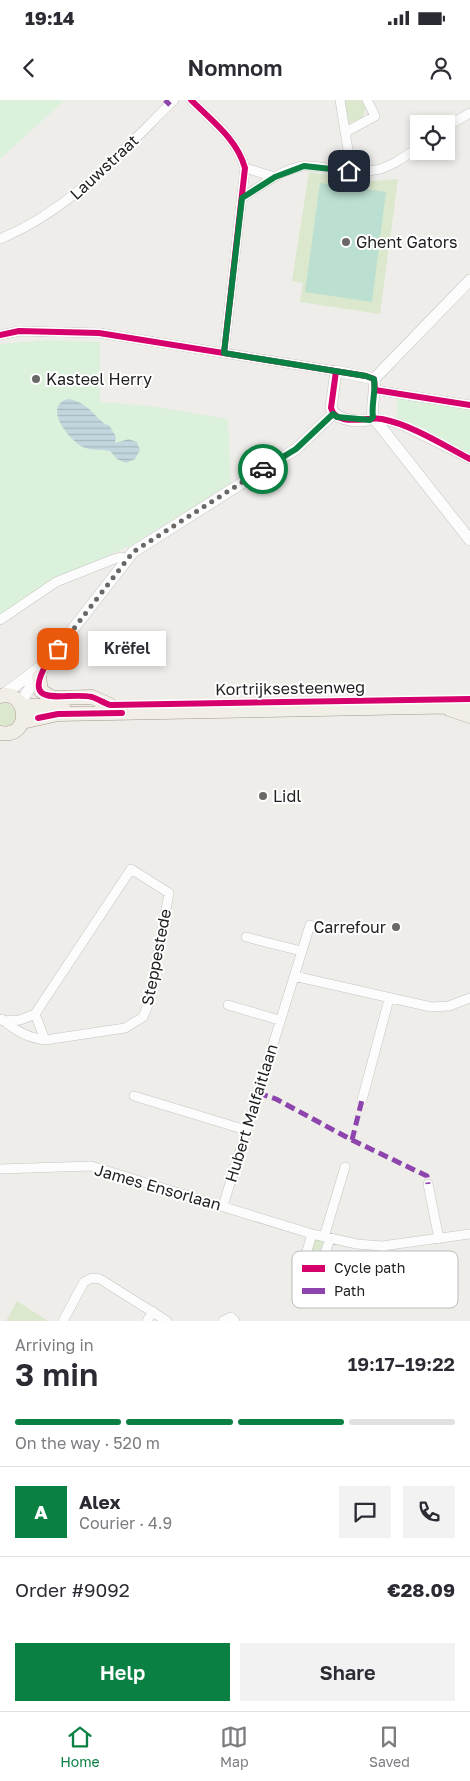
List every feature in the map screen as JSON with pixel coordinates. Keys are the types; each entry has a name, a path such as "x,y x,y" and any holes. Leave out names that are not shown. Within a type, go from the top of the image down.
{"main road":[{"path":"38,677 41,691 48,697 92,697 110,705"},
{"path":"2,695 13,697 21,704 23,711 22,722 16,730 3,736"},
{"name":"Kortrijksesteenweg","path":"21,704 110,705 470,699"},
{"path":"444,706 470,716"},
{"name":"Kortrijksesteenweg","path":"22,722 58,714 470,706"}],"street":[{"path":"191,100 233,141 245,168 224,353"},
{"path":"340,100 346,132 349,171"},
{"path":"346,132 375,116 367,100"},
{"name":"Lauwstraat","path":"0,239 22,229 77,195 172,102"},
{"path":"455,122 470,113"},
{"path":"242,198 275,177 304,166 349,171 378,171 392,166 410,153"},
{"path":"245,168 275,177"},
{"path":"470,280 375,385 372,409 373,417 470,540"},
{"path":"0,335 19,331 100,333 336,371 375,385 470,405"},
{"path":"336,371 331,408 333,414 337,417 364,421 373,417 400,424 470,459"},
{"path":"21,704 48,661 133,552 296,449 333,414"},
{"path":"0,620 56,582 114,559 121,557 126,559"},
{"path":"2,695 48,661"},
{"name":"Steppestede","path":"131,869 168,893 149,1002 143,1016 125,1028 45,1040 33,1039 17,1032 2,1019 20,1020 35,1014 131,869"},
{"name":"Hubert Malfaitlaan","path":"223,1206 310,924"},
{"path":"246,937 301,951"},
{"path":"294,976 431,1007 449,1006 470,998"},
{"path":"362,1100 389,999"},
{"path":"228,1005 280,1020"},
{"path":"35,1014 45,1040"},
{"path":"134,1096 246,1130"},
{"name":"James Ensorlaan","path":"0,1169 91,1166 312,1234 382,1246 470,1234"},
{"path":"323,1251 344,1167"},
{"path":"428,1184 439,1239"},
{"path":"307,1251 312,1234"},
{"path":"382,1246 382,1251"},
{"path":"63,1321 84,1282 92,1278 100,1279 167,1321"},
{"path":"147,1321 153,1311"},
{"path":"223,1321 231,1317 235,1321"}],"green space":[{"path":"0,100 65,100 0,159"},
{"path":"344,100 363,100 366,107 362,119 348,123"},
{"name":"Ghent Gators","path":"309,172 372,181 398,179 380,314 300,302 303,283 292,281"},
{"name":"Ghent Gators","path":"320,183 386,192 372,302 305,292"},
{"path":"48,340 100,342 100,402 151,406 228,419 231,483 132,545 58,578 0,616 0,344"},
{"path":"398,396 470,408 470,455 396,419"},
{"path":"7,703 14,709 16,714 15,720 9,726 0,725 0,704"},
{"path":"313,1238 323,1240 321,1251 310,1251"},
{"path":"17,1301 48,1321 6,1321"}],"shaded area":[{"path":"68,399 83,404 105,424 109,425 116,437 115,443 129,439 137,442 140,450 135,459 126,463 117,459 110,451 83,447 71,438 61,423 57,408"}],"marked path":[{"path":"165,100 170,105"},
{"path":"258,1093 276,1099 352,1140 427,1176 428,1184"},
{"path":"352,1140 362,1100"}],"cycle path":[{"path":"191,100 230,139 245,168 224,353"},
{"path":"0,335 19,331 99,333 366,376 374,379 375,390 470,405"},
{"path":"336,371 331,408 334,414 340,418 354,420 376,418 393,422 427,436 470,459"},
{"path":"48,661 40,677 39,687 42,693 49,696 92,697 110,705 470,699"},
{"path":"38,718 58,714 122,713"}],"way so far":[{"path":"58,649 133,552 263,469"}],"place":[{"name":"Ghent Gators","path":"346,242"},
{"name":"Kasteel Herry","path":"36,379"},
{"name":"Krëfel","path":"58,649"},
{"name":"Lidl","path":"263,796"},
{"name":"Carrefour","path":"396,927"}],"route":[{"path":"263,469 296,449 312,436 333,414 337,417 364,421 370,420 373,417 375,385 374,379 366,376 224,353 242,198 275,177 304,166 349,171"}]}
